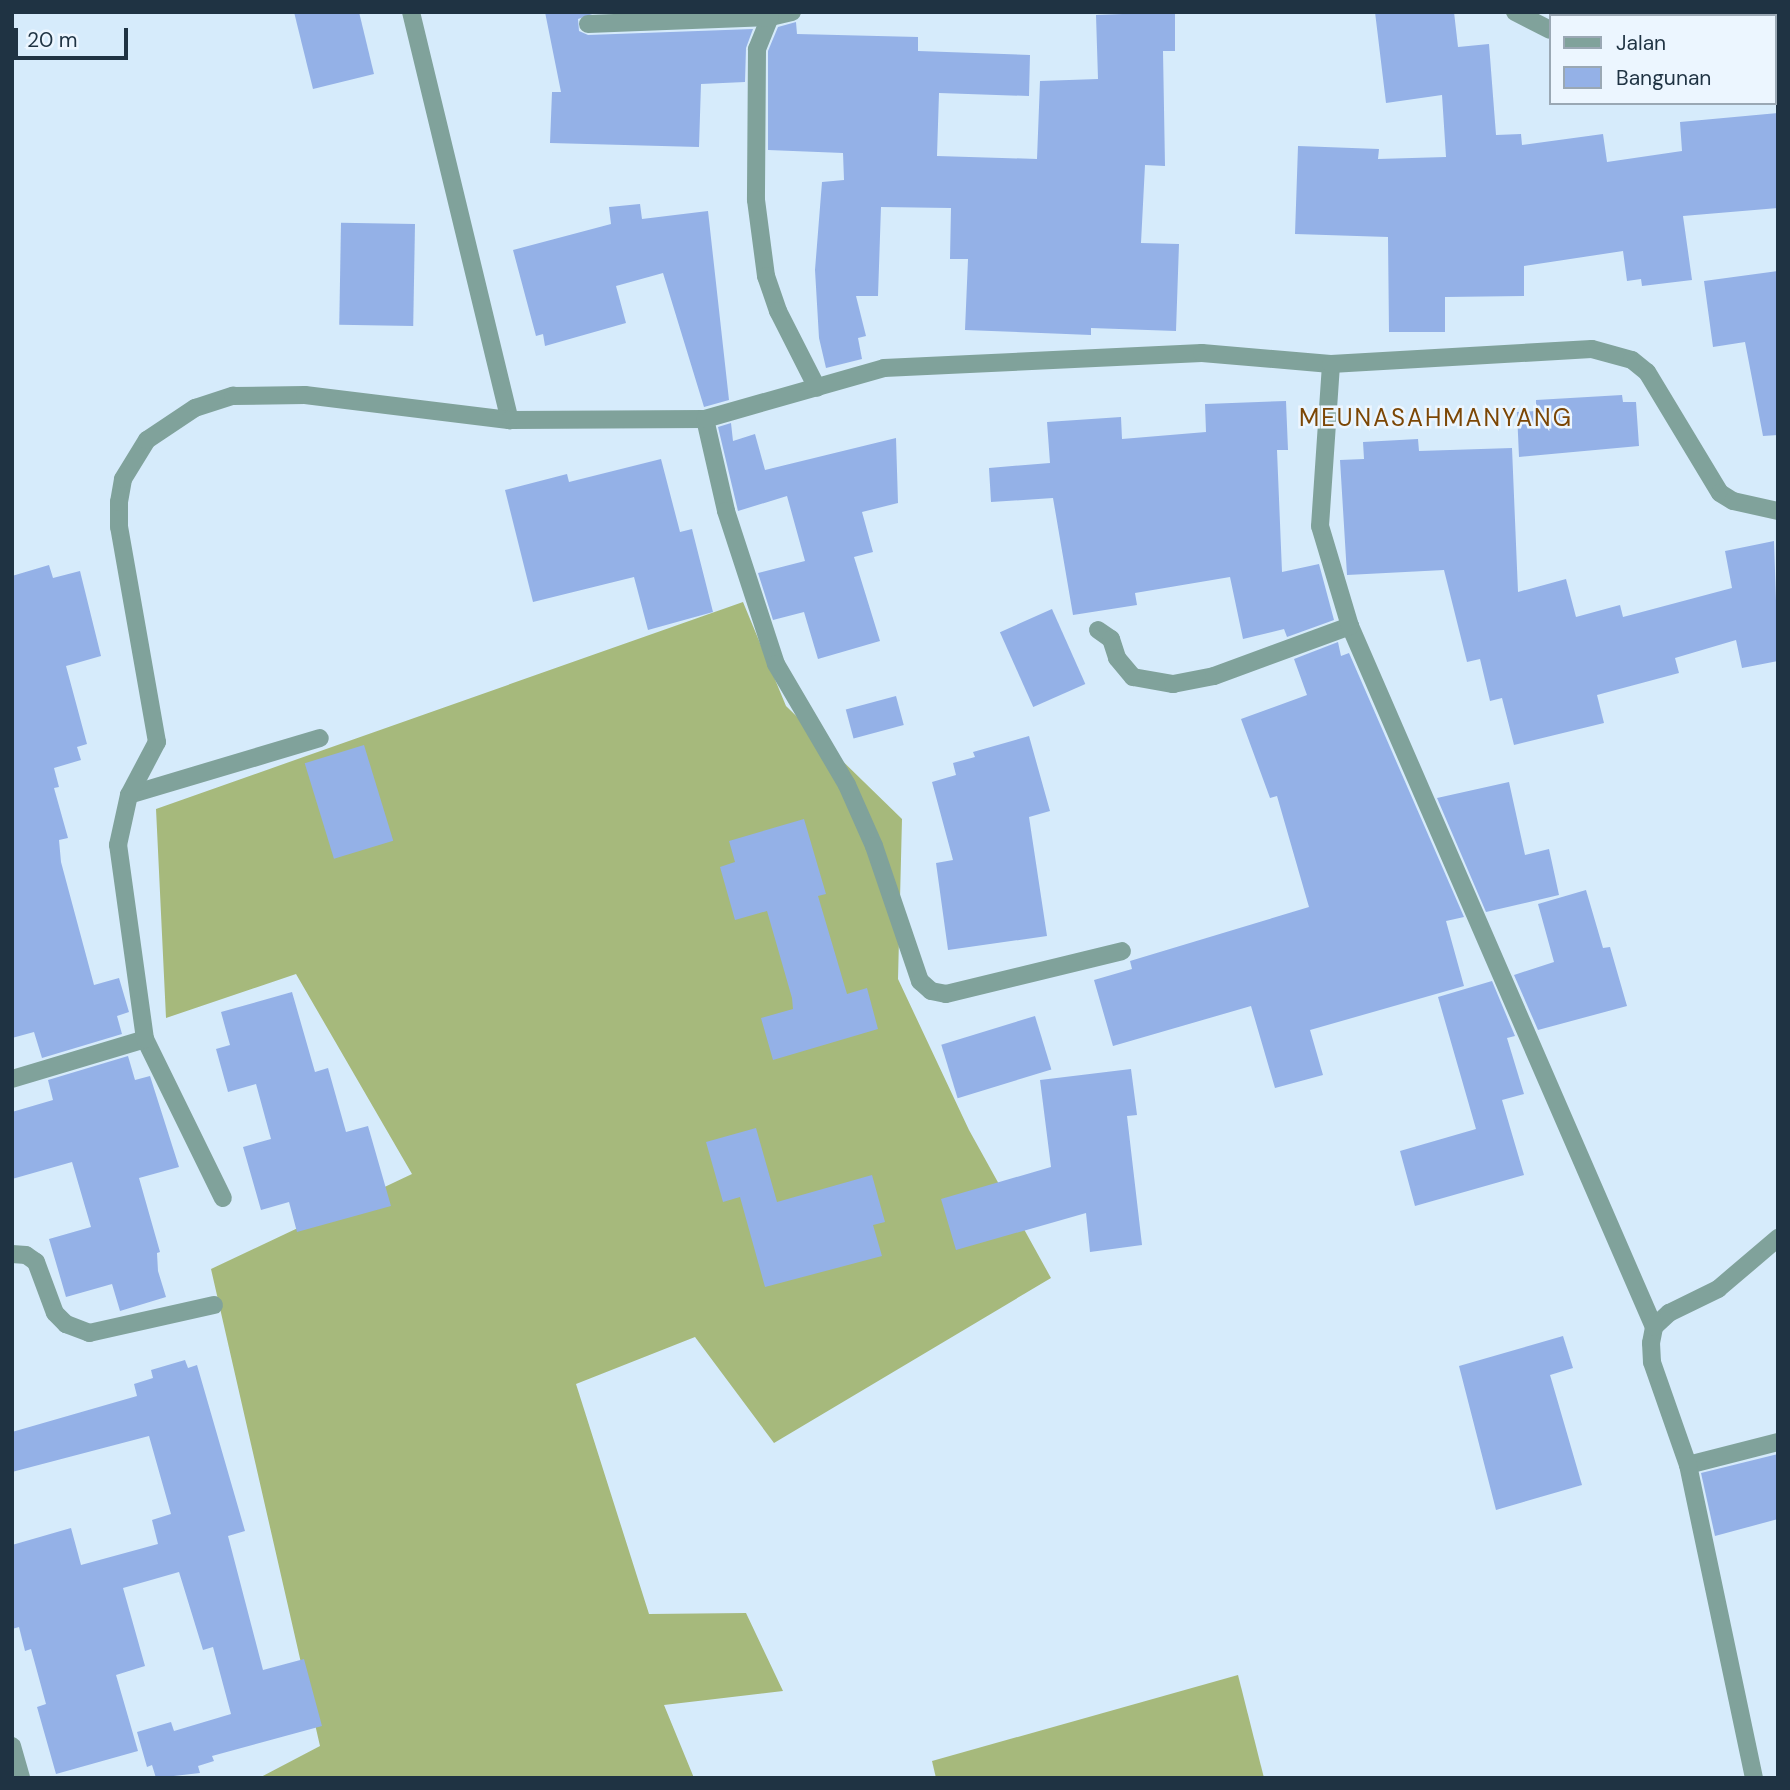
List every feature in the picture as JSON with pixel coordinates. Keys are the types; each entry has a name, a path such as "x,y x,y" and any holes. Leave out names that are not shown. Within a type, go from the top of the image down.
{"street":[{"path":"411,12 510,420"},
{"path":"588,24 770,17 792,12"},
{"path":"1515,12 1548,29"},
{"path":"770,17 753,66 760,239 778,312 817,388"},
{"path":"223,1198 145,1039 119,860 128,794 157,742 119,527 123,480 147,440 195,408 233,396 305,395 510,420 705,419 884,368 1202,353 1331,364 1592,349 1612,353 1639,366 1660,389 1720,493 1733,501 1778,512"},
{"path":"1331,364 1320,526 1350,626 1654,1327 1652,1362 1688,1465 1754,1778"},
{"path":"705,419 726,511 776,664 847,786 874,846 920,981 930,991 946,993 1122,951"},
{"path":"1098,629 1111,639 1117,658 1133,677 1173,684 1214,676 1350,626"},
{"path":"128,794 320,738"},
{"path":"12,1079 145,1039"},
{"path":"1654,1327 1669,1313 1718,1289 1778,1238"},
{"path":"12,1254 26,1255 36,1262 55,1313 66,1324 89,1333 214,1306"},
{"path":"1688,1465 1778,1442"},
{"path":"12,1746 20,1778"}],"green space":[{"path":"743,602 786,706 902,819 898,979 969,1130 1051,1278 774,1443 695,1337 576,1384 649,1614 746,1613 783,1691 664,1705 694,1778 259,1778 320,1746 211,1269 412,1174 296,974 166,1018 156,809"},
{"path":"1238,1675 1264,1778 936,1778 932,1761"}],"building":[{"path":"294,12 359,12 374,74 313,89"},
{"path":"545,12 598,12 578,19 579,31 588,35 753,29 746,48 745,82 701,84 699,147 550,143 552,92 561,92"},
{"path":"1175,12 1175,51 1163,51 1165,166 1145,165 1141,243 1179,244 1176,331 1091,328 1091,335 965,330 968,259 950,259 951,208 881,207 878,296 856,296 866,336 858,338 862,359 826,368 819,338 815,270 822,182 844,180 843,153 768,150 768,51 778,27 796,22 797,34 918,37 918,51 1030,55 1029,96 939,93 937,156 1037,159 1040,81 1098,79 1096,15"},
{"path":"1375,12 1454,12 1458,47 1489,44 1496,135 1521,134 1522,145 1603,134 1607,162 1682,151 1680,122 1778,113 1778,208 1683,216 1692,280 1642,286 1641,279 1627,281 1623,251 1524,266 1524,296 1445,297 1445,332 1389,332 1388,237 1295,234 1298,146 1379,149 1378,159 1446,157 1442,95 1386,103"},
{"path":"640,204 642,219 708,211 729,400 704,407 663,273 616,286 626,323 545,346 543,334 536,336 513,250 611,224 609,207"},
{"path":"341,223 415,224 413,326 339,325"},
{"path":"1778,271 1778,435 1763,436 1745,342 1713,347 1704,281"},
{"path":"1622,395 1623,402 1636,402 1639,446 1519,457 1517,412 1536,411 1536,400"},
{"path":"1286,401 1288,450 1277,450 1282,572 1319,564 1334,620 1287,637 1284,629 1243,639 1230,577 1135,593 1137,605 1073,615 1053,498 991,502 989,468 1050,463 1047,422 1121,417 1122,439 1206,432 1205,404"},
{"path":"731,423 733,441 755,434 765,470 896,438 898,503 862,512 873,552 854,557 880,641 818,659 804,612 773,620 758,573 805,561 787,496 738,511 718,427"},
{"path":"1418,439 1419,451 1512,448 1518,592 1566,579 1576,617 1620,605 1623,617 1732,588 1725,551 1774,541 1778,661 1742,668 1736,640 1675,658 1679,673 1597,695 1604,723 1514,745 1502,698 1490,701 1480,659 1467,662 1444,570 1347,575 1340,460 1364,459 1363,442"},
{"path":"661,459 680,532 692,529 713,612 648,630 634,577 533,602 505,490 567,474 569,482"},
{"path":"49,565 53,578 80,571 101,656 66,666 87,744 77,747 81,760 54,768 59,787 54,788 68,838 59,840 61,862 94,985 119,978 129,1012 117,1016 122,1034 42,1058 34,1032 12,1038 12,576"},
{"path":"1052,609 1085,684 1033,707 1000,632"},
{"path":"1338,642 1341,656 1349,653 1464,917 1446,921 1464,986 1310,1030 1323,1075 1275,1088 1251,1006 1113,1046 1094,980 1132,969 1130,961 1309,907 1277,796 1270,798 1241,719 1307,695 1294,659"},
{"path":"896,696 904,725 854,738 846,709"},
{"path":"1029,736 1050,811 1029,817 1047,936 948,950 936,863 953,860 932,782 956,775 953,763 975,757 973,752"},
{"path":"364,745 393,841 334,859 305,763"},
{"path":"1509,782 1525,855 1549,849 1559,895 1486,912 1437,798"},
{"path":"804,819 826,894 818,896 847,994 867,988 878,1029 773,1060 761,1018 793,1009 792,998 767,911 735,920 720,867 735,862 729,841"},
{"path":"1586,890 1603,948 1610,947 1627,1006 1538,1030 1514,975 1554,962 1538,904"},
{"path":"1492,981 1515,1036 1507,1038 1524,1094 1502,1100 1524,1175 1415,1206 1400,1151 1476,1129 1438,997"},
{"path":"292,992 315,1072 328,1068 346,1132 368,1126 391,1206 297,1232 289,1202 261,1210 243,1147 271,1139 256,1084 228,1092 216,1049 230,1045 221,1012"},
{"path":"1035,1016 1051,1070 958,1098 941,1045"},
{"path":"128,1056 135,1080 150,1076 179,1167 139,1178 160,1252 157,1253 158,1271 166,1297 120,1311 112,1284 66,1297 49,1239 91,1227 72,1162 12,1179 12,1112 53,1100 48,1080"},
{"path":"1131,1069 1137,1115 1127,1116 1142,1245 1090,1252 1086,1213 956,1250 941,1199 1051,1167 1040,1080"},
{"path":"756,1128 777,1202 872,1175 885,1222 873,1225 882,1256 765,1287 740,1197 723,1202 706,1142"},
{"path":"1563,1336 1573,1368 1550,1375 1582,1485 1496,1510 1459,1366"},
{"path":"185,1360 188,1368 197,1365 245,1531 228,1536 263,1670 304,1659 322,1726 212,1756 214,1761 198,1766 200,1773 156,1778 152,1765 147,1767 137,1732 171,1722 174,1731 231,1714 213,1647 203,1650 179,1572 123,1588 145,1666 116,1675 138,1751 56,1774 37,1707 46,1704 31,1649 25,1651 19,1627 12,1629 12,1545 71,1528 81,1565 158,1544 152,1520 171,1514 149,1436 12,1472 12,1432 137,1396 134,1384 153,1378 151,1370"},
{"path":"1778,1454 1778,1519 1715,1536 1701,1473"}],"district":[{"name":"MEUNASAHMANYANG","path":"1436,418"}]}
